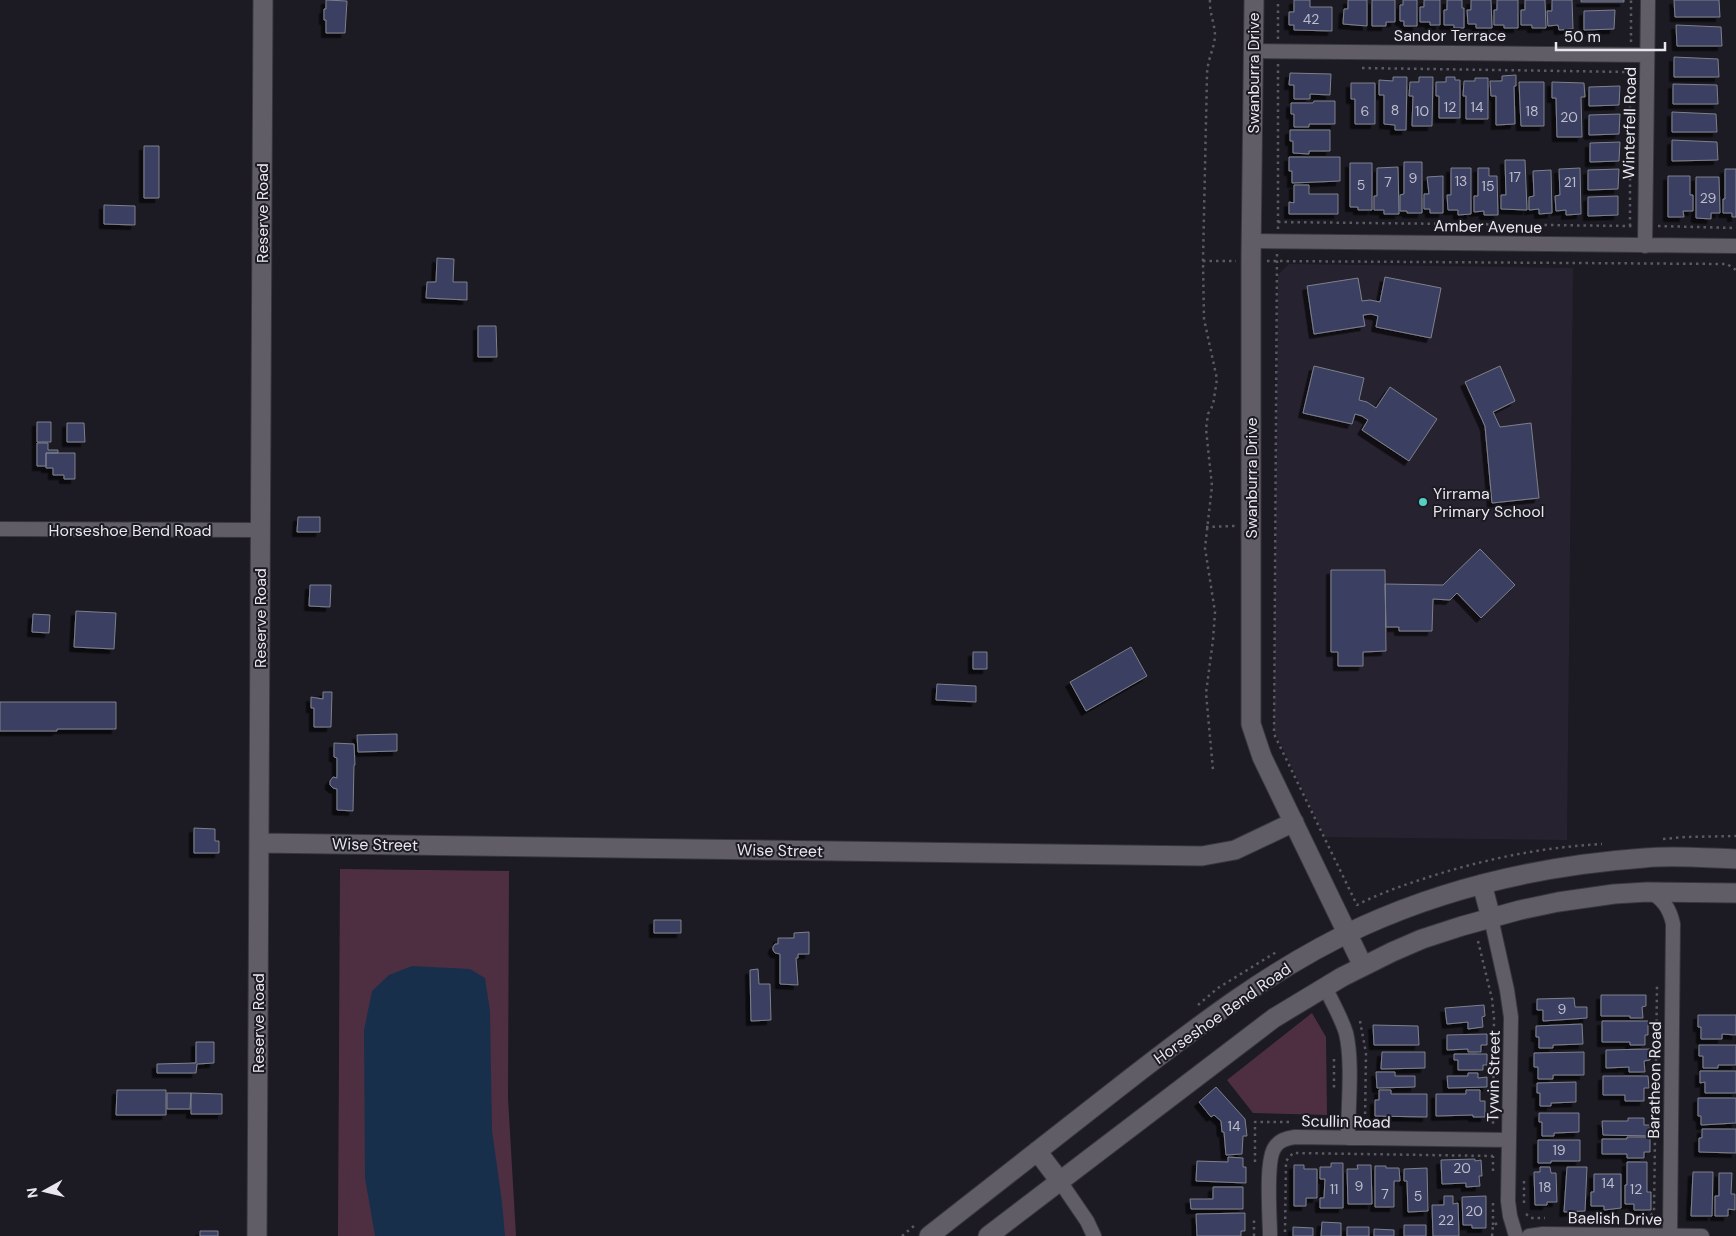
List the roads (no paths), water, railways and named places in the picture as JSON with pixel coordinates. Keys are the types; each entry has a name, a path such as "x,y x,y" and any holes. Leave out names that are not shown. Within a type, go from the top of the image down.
{"street":[{"name":"Reserve Road","path":"257,1236 263,0"},
{"name":"Swanburra Drive","path":"1254,0 1250,712 1258,746 1363,966"},
{"name":"Winterfell Road","path":"1645,246 1648,0"},
{"name":"Sandor Terrace","path":"1253,51 1647,55"},
{"name":"Amber Avenue","path":"1252,242 1732,248"},
{"name":"Horseshoe Bend Road","path":"0,529 260,530"},
{"name":"Wise Street","path":"259,843 1202,856 1235,850 1294,822"},
{"path":"1646,857 1695,849 1736,847"},
{"name":"Horseshoe Bend Road","path":"929,1236 1173,1045 1230,1003 1289,964 1347,934 1389,915 1442,896 1482,884 1555,868 1646,857 1736,858"},
{"path":"1482,884 1491,918"},
{"name":"Horseshoe Bend Road","path":"988,1236 1274,1018 1363,966 1422,939 1491,918 1558,902 1614,894 1649,892 1736,894"},
{"name":"Baratheon Road","path":"1649,892 1667,906 1673,924"},
{"name":"Baratheon Road","path":"1670,1236 1673,924 1679,906 1683,900 1694,892"},
{"name":"Tywin Street","path":"1491,918 1511,1017 1509,1210 1516,1236"},
{"path":"1325,987 1340,1017 1347,1041 1349,1058 1348,1138"},
{"name":"Scullin Road","path":"1270,1236 1270,1162 1274,1147 1281,1141 1292,1138 1509,1140"},
{"path":"1037,1151 1087,1221 1094,1236"},
{"name":"Baelish Drive","path":"1529,1236 1543,1234 1702,1236"}],"water":[{"path":"412,966 470,969 485,978 490,1011 492,1130 505,1236 375,1236 365,1178 364,1030 372,991 389,975"}],"place":[{"name":"Yirrama Primary School","path":"1423,502"}]}
